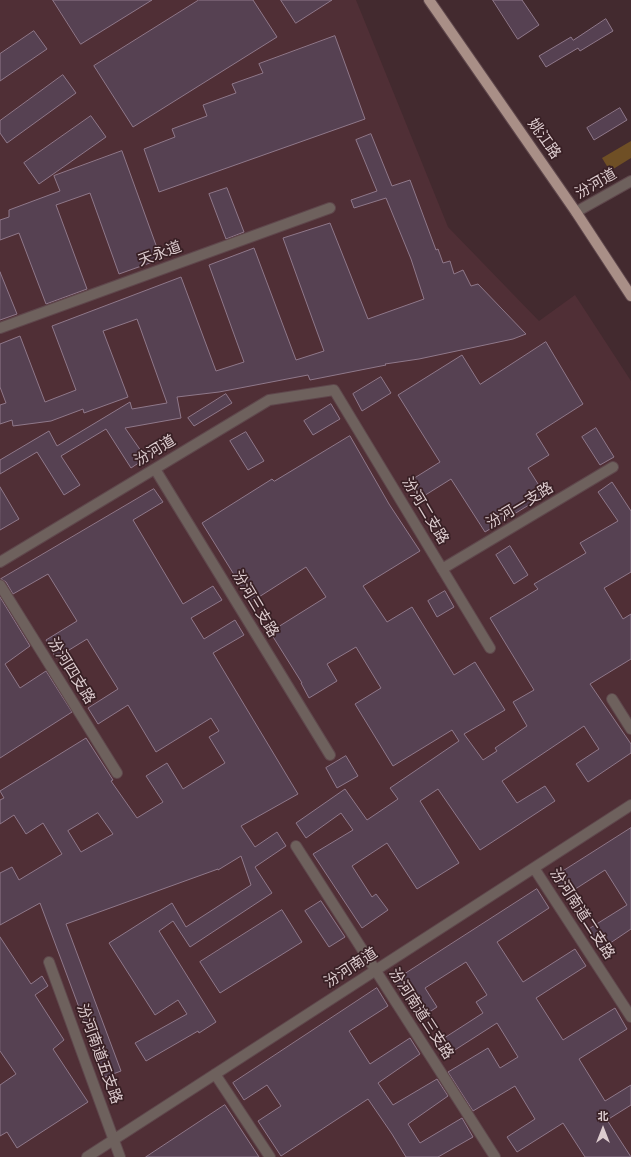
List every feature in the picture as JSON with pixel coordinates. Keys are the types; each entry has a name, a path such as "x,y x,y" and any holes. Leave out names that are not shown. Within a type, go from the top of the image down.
{"main road":[{"name":"姚江路","path":"429,0 576,212 631,296"}],"street":[{"name":"汾河道","path":"576,212 631,181"},
{"name":"天永道","path":"0,328 330,208"},
{"name":"汾河道","path":"0,562 269,400 334,390"},
{"name":"汾河二支路","path":"334,390 490,648"},
{"name":"汾河三支路","path":"155,468 330,756"},
{"name":"汾河一支路","path":"442,569 613,468"},
{"name":"汾河四支路","path":"0,585 117,773"},
{"path":"612,699 631,729"},
{"name":"汾河南道","path":"87,1157 631,805"},
{"name":"汾河南道三支路","path":"296,846 495,1157"},
{"name":"汾河南道二支路","path":"534,868 631,1016"},
{"name":"汾河南道五支路","path":"49,962 120,1157"},
{"path":"215,1074 270,1157"}],"shaded area":[{"path":"0,0 356,0 448,227 539,321 575,295 631,381 631,1157 0,1157"},
{"path":"631,141 631,158 610,171 602,158"}],"building":[{"path":"53,0 152,0 81,44"},
{"path":"199,0 253,0 277,37 133,127 94,66"},
{"path":"281,0 332,0 296,23"},
{"path":"493,0 522,0 539,25 518,39"},
{"path":"606,19 613,31 580,51 578,48 546,67 539,56 571,37 573,40"},
{"path":"34,31 47,49 0,81 0,54"},
{"path":"335,36 365,119 159,192 144,149 175,137 172,129 207,116 203,105 236,93 232,84 263,73 259,64"},
{"path":"63,75 76,93 7,143 0,133 0,121"},
{"path":"620,108 627,120 594,140 587,128"},
{"path":"91,116 106,137 39,184 24,163"},
{"path":"371,134 392,186 410,180 436,250 438,249 443,263 450,261 454,274 463,270 471,286 478,284 526,334 513,339 310,380 308,375 219,392 177,397 181,418 125,428 146,458 131,468 106,429 61,456 80,485 64,495 37,452 0,474 0,460 49,431 57,446 130,402 132,409 167,403 137,319 103,331 128,397 84,413 83,409 51,421 13,426 12,420 0,424 0,405 6,403 0,387 0,344 20,336 45,402 76,390 52,326 181,277 216,371 244,362 209,265 254,248 296,360 324,351 283,238 330,223 368,319 424,299 411,259 386,198 354,208 351,200 377,191 356,140"},
{"path":"122,151 161,259 119,274 90,193 56,205 87,289 46,304 19,233 0,240 0,220 9,217 9,210 60,191 54,176"},
{"path":"227,188 244,232 226,239 209,194"},
{"path":"0,272 17,314 0,320"},
{"path":"546,342 583,404 536,434 549,455 528,468 545,495 485,532 451,479 419,499 408,482 440,462 398,395 462,355 480,384"},
{"path":"381,377 391,393 362,411 353,394"},
{"path":"226,394 232,403 194,426 188,418"},
{"path":"331,404 340,419 313,435 304,421"},
{"path":"596,428 614,457 600,465 582,437"},
{"path":"246,432 264,461 248,470 230,441"},
{"path":"350,436 389,504 420,551 363,586 387,622 412,607 454,675 475,662 505,710 464,734 483,760 497,751 495,748 527,726 513,702 534,690 490,618 538,589 534,584 586,553 580,543 618,521 598,492 612,482 631,511 631,572 604,588 623,619 631,614 631,659 590,684 631,744 631,753 588,782 576,764 599,749 584,726 502,781 517,803 545,786 555,801 480,850 438,789 420,801 459,863 417,889 387,843 352,866 372,897 376,894 388,910 362,928 313,854 353,830 341,813 306,838 296,823 345,789 367,820 398,799 390,788 459,741 452,730 393,766 355,704 381,688 356,647 327,664 337,681 309,698 302,683 270,632 326,597 306,567 251,602 202,523 272,479 274,481"},
{"path":"0,487 19,519 0,530"},
{"path":"154,489 163,502 133,520 183,604 213,586 222,600 191,618 204,639 235,620 244,635 213,653 298,794 241,826 255,847 277,832 286,846 255,867 272,893 190,947 173,921 159,931 216,1022 199,1033 198,1031 146,1061 135,1043 187,1014 178,1000 155,1015 109,943 172,903 186,927 251,885 241,856 218,870 66,924 121,1071 105,1077 40,903 0,925 0,873 12,867 19,880 62,854 43,823 26,834 14,815 0,824 0,800 4,798 0,791 86,738 113,780 111,781 137,818 163,802 146,776 167,763 183,789 225,763 209,737 219,731 211,718 156,752 128,705 98,724 88,708 118,689 87,639 56,658 46,640 77,621 48,574 13,594 6,582 1,579","holes":["98,813 113,834 81,852 68,831"]},
{"path":"510,546 528,575 514,584 496,555"},
{"path":"445,591 454,607 437,617 428,601"},
{"path":"0,597 30,646 5,664 20,688 46,671 72,712 0,758"},
{"path":"346,756 358,776 337,788 326,768"},
{"path":"631,828 631,929 600,950 587,930 627,905 605,870 566,895 554,877"},
{"path":"537,889 549,908 497,942 523,982 575,949 586,966 536,998 563,1040 615,1008 627,1029 579,1059 605,1101 631,1085 631,1105 607,1120 631,1157 585,1157 563,1123 517,1152 507,1137 535,1119 515,1086 473,1111 448,1072 488,1048 500,1068 518,1057 497,1023 447,1055 438,1042 483,1013 476,1002 487,995 466,962 425,988 437,1007 419,1019 394,981"},
{"path":"321,901 345,937 329,947 305,911"},
{"path":"282,910 302,942 220,993 200,962"},
{"path":"0,937 31,984 42,976 48,986 35,995 64,1040 53,1049 88,1102 17,1148 7,1132 0,1136 0,1085 16,1074 0,1051"},
{"path":"377,988 388,1006 349,1031 370,1064 410,1038 420,1054 378,1083 393,1105 437,1079 448,1096 408,1124 420,1143 462,1118 473,1137 438,1157 406,1157 368,1099 281,1156 258,1121 281,1106 267,1085 244,1100 233,1083"},
{"path":"225,1105 259,1157 146,1157"}]}
